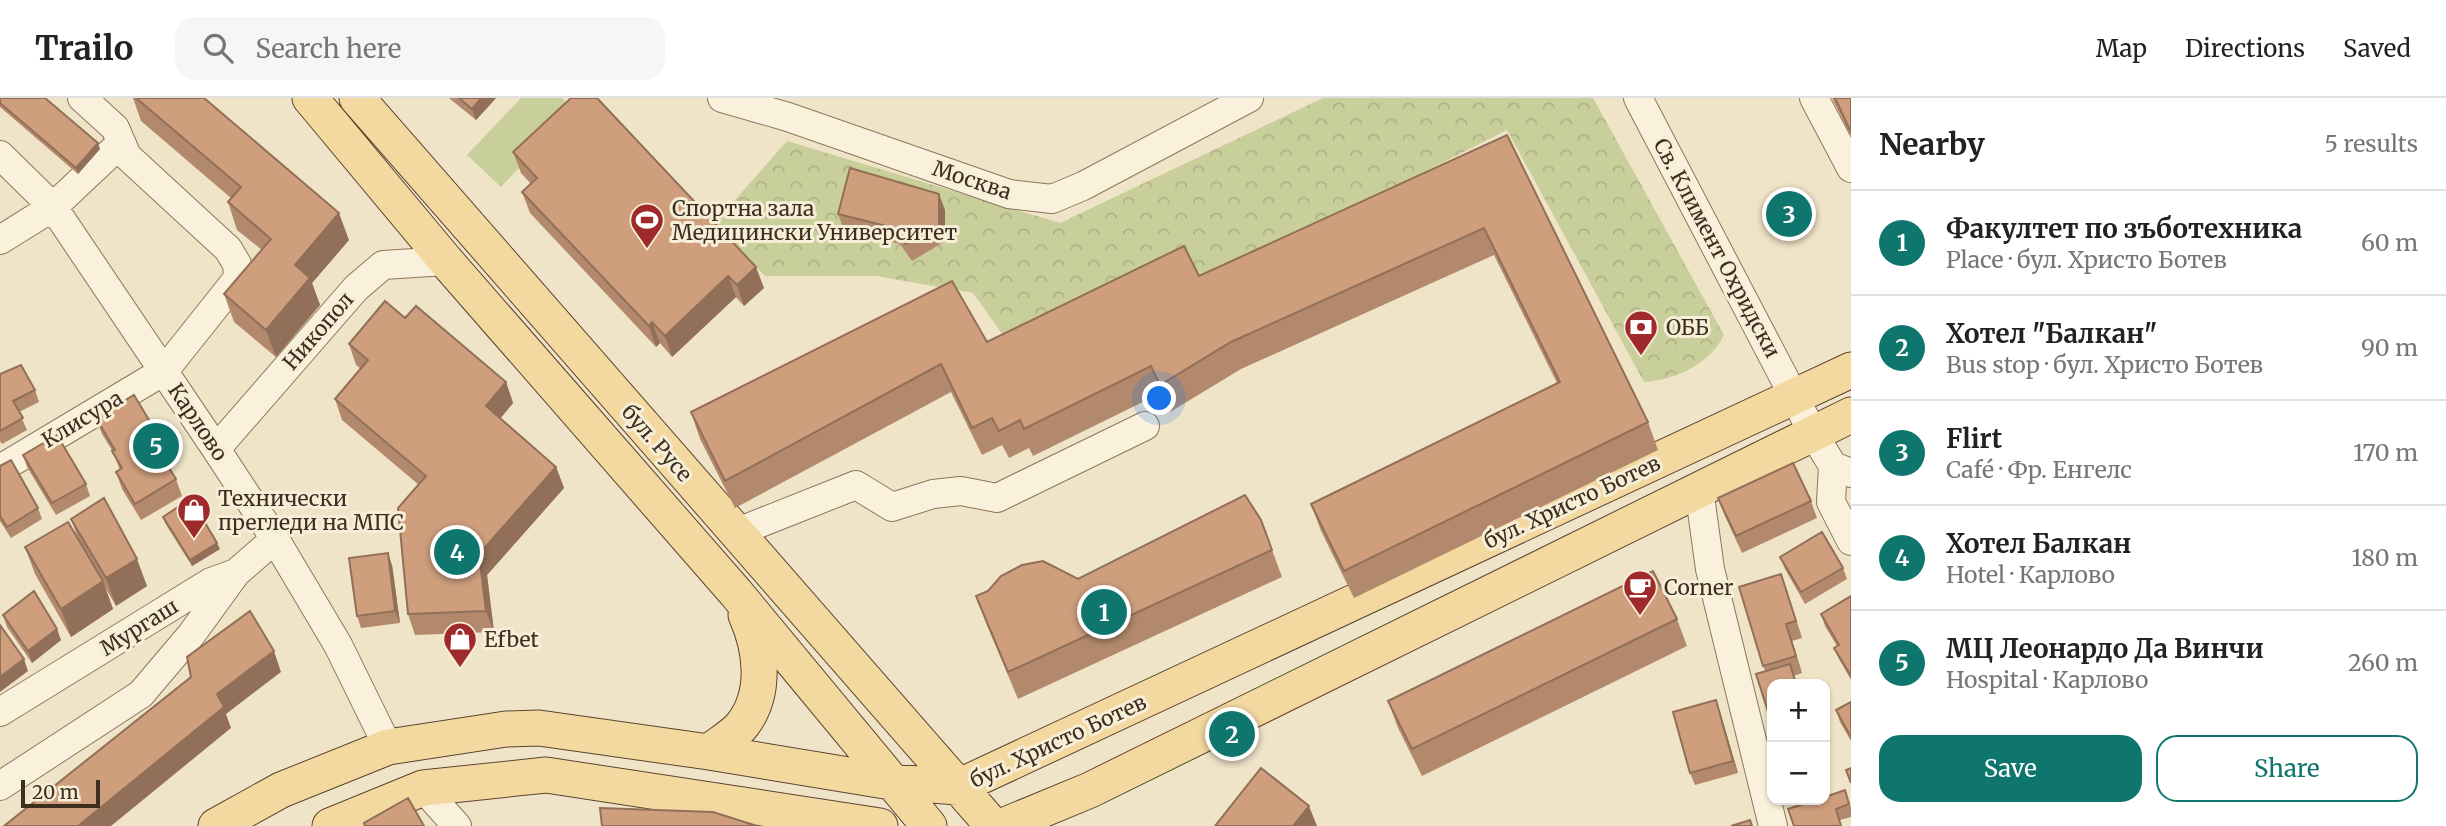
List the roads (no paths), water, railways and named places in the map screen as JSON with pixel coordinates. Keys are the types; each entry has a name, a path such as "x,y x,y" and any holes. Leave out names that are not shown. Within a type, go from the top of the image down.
{"main road":[{"name":"бул. Русе","path":"310,98 446,261 736,593 929,826"},
{"name":"бул. Русе","path":"357,98 993,826"},
{"name":"бул. Христо Ботев","path":"216,826 281,790 388,747 471,732 539,728 891,782 958,787 1851,370"},
{"name":"бул. Христо Ботев","path":"1003,826 1090,790 1851,415"},
{"path":"709,752 742,725 756,701 759,655 752,629 736,593"},
{"path":"330,826 423,788 546,775 880,826"},
{"path":"1059,826 1090,790"}],"street":[{"path":"82,98 115,128 127,156 228,249 237,264 238,278 164,371"},
{"name":"Москва","path":"722,98 797,107 1009,194 1052,199 1083,186 1241,100"},
{"name":"Св. Климент Охридски","path":"1638,98 1814,435 1842,470"},
{"path":"1814,98 1851,168"},
{"path":"0,240 53,206 121,143"},
{"name":"Карлово","path":"0,155 53,206 275,539 338,645 388,747"},
{"name":"Никопол","path":"216,449 356,288 383,265 446,261"},
{"name":"Клисура","path":"0,469 164,371"},
{"path":"735,533 856,485 892,507 933,494 961,491 997,498 1145,426"},
{"path":"1842,470 1831,502 1851,541"},
{"path":"1699,489 1710,569 1773,826"},
{"name":"Мургаш","path":"0,712 211,582 236,573 275,539"},
{"path":"0,786 141,694 191,635 236,573"},
{"path":"423,788 457,826"}],"place":[{"name":"Flirt","path":"1789,214"},
{"name":"Спортна зала Медицински Университет","path":"647,250"},
{"name":"ОББ","path":"1641,357"},
{"name":"МЦ Леонардо Да Винчи","path":"156,446"},
{"name":"Технически прегледи на МПС","path":"194,540"},
{"name":"Хотел Балкан","path":"457,552"},
{"name":"Факултет по зъботехника","path":"1104,612"},
{"name":"Corner","path":"1640,617"},
{"name":"Efbet","path":"460,669"},
{"name":"Хотел \"Балкан\"","path":"1232,734"}]}
